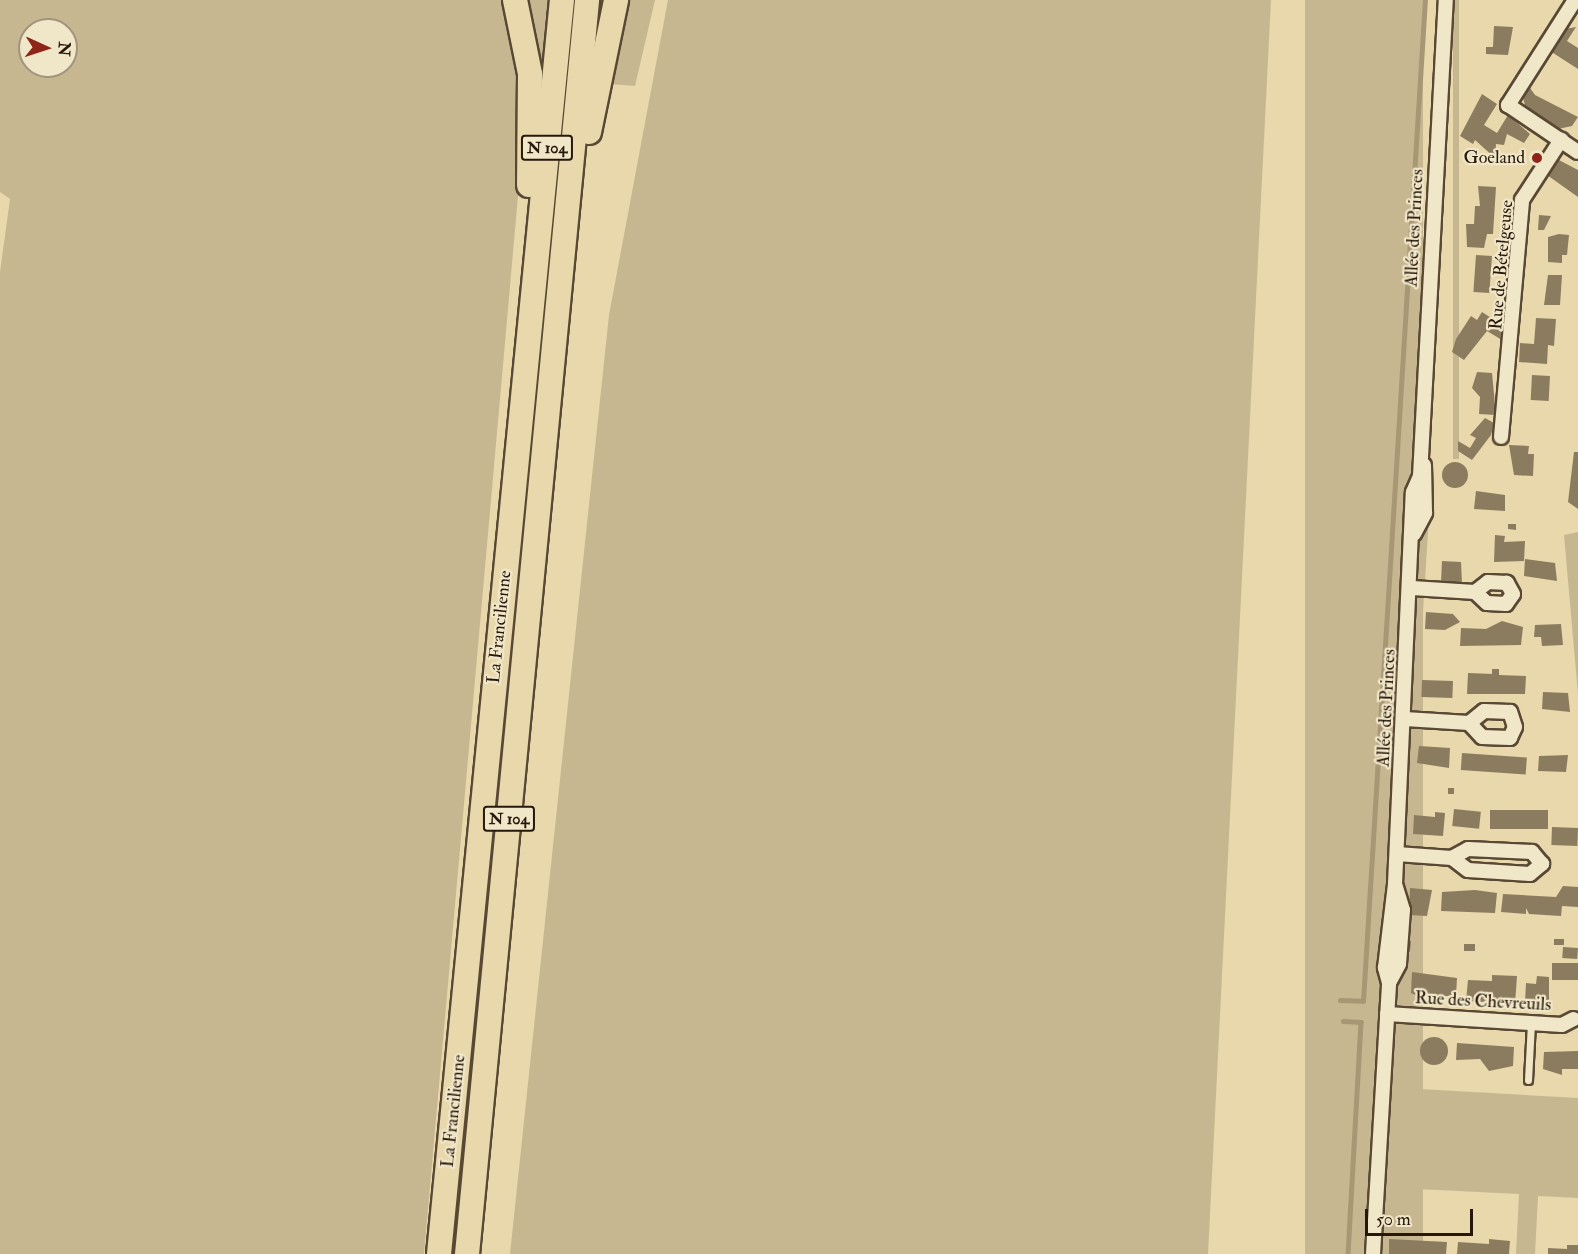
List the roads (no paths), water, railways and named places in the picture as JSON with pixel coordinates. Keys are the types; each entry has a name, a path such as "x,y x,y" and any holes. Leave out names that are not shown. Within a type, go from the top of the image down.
{"highway":[{"path":"515,0 530,74 523,273 532,296"},
{"name":"La Francilienne","path":"439,1254 562,0"},
{"name":"La Francilienne","path":"467,1254 587,0"},
{"path":"568,193 584,166 616,0"}],"street":[{"name":"Allée des Princes","path":"1373,1254 1389,983 1399,964 1403,910 1395,884 1414,534 1425,513 1428,482 1420,458 1446,0"},
{"path":"1575,0 1508,105 1578,152"},
{"name":"Rue de Bételgeuse","path":"1501,437 1522,200 1561,140"},
{"path":"1412,588 1475,592"},
{"path":"1405,719 1469,723"},
{"path":"1397,854 1452,858 1468,870 1530,874 1542,864 1532,852 1468,849 1452,858"},
{"name":"Rue des Chevreuils","path":"1387,1014 1562,1025 1574,1019"}],"lane":[{"path":"1528,1080 1531,1023"}],"waterway":[{"path":"1340,1000 1363,1001 1425,0"},
{"path":"1343,1021 1361,1022 1348,1254"}],"place":[{"name":"Goeland","path":"1537,158"}]}
